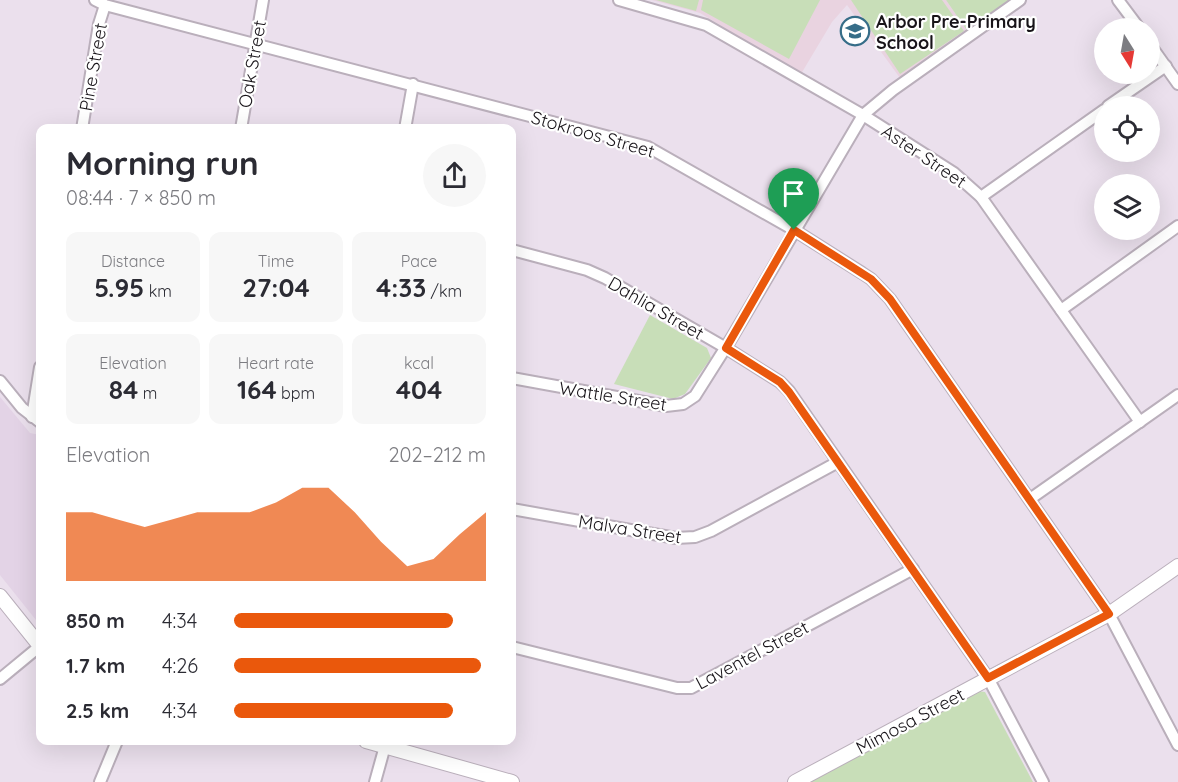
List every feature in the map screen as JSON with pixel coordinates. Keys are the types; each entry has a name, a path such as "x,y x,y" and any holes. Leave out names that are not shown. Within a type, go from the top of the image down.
{"street":[{"name":"Oak Street","path":"242,124 263,0"},
{"name":"Aster Street","path":"619,0 706,25 863,116 954,173 981,197 1140,422"},
{"name":"Wattle Street","path":"516,379 672,406 683,404 695,396 726,348 863,116 893,90 1020,0"},
{"path":"1118,0 1132,18"},
{"name":"Stokroos Street","path":"100,2 648,147 794,230 862,273 885,293 1109,614 1176,739"},
{"name":"Pine Street","path":"83,124 99,24 100,2"},
{"path":"1160,58 1178,84"},
{"path":"1122,96 1166,66"},
{"path":"406,124 413,84"},
{"path":"981,197 1094,117"},
{"path":"1061,310 1178,226"},
{"name":"Dahlia Street","path":"516,251 596,273 780,382 913,568 988,678 1043,782"},
{"path":"0,381 22,408 36,419"},
{"path":"1030,499 1178,396"},
{"name":"Malva Street","path":"516,511 689,538 711,531 838,462"},
{"name":"Mimosa Street","path":"795,782 1109,614 1178,566"},
{"name":"Laventel Street","path":"516,648 677,688 691,688 913,568"},
{"path":"0,596 36,641"},
{"path":"0,679 36,649"},
{"path":"100,782 115,745"},
{"path":"381,745 512,782"},
{"path":"375,782 385,746"}],"shaded area":[{"path":"652,0 946,0 968,32 900,78 847,5 832,22 801,74 700,13"},
{"path":"0,397 30,433 36,434 36,620 0,575"}],"green space":[{"path":"656,0 699,0 696,11"},
{"path":"703,0 820,0 789,59 701,10"},
{"path":"851,0 942,0 964,31 900,74"},
{"path":"946,0 1016,0 968,32"},
{"path":"650,315 707,348 711,358 685,394 673,399 614,384"},
{"path":"977,691 985,692 1033,782 807,782"}],"place":[{"name":"Arbor Pre-Primary School","path":"855,31"}],"route":[{"path":"794,230 871,279 890,299 1109,614 988,678 797,402 780,382 726,348 794,230"}]}
